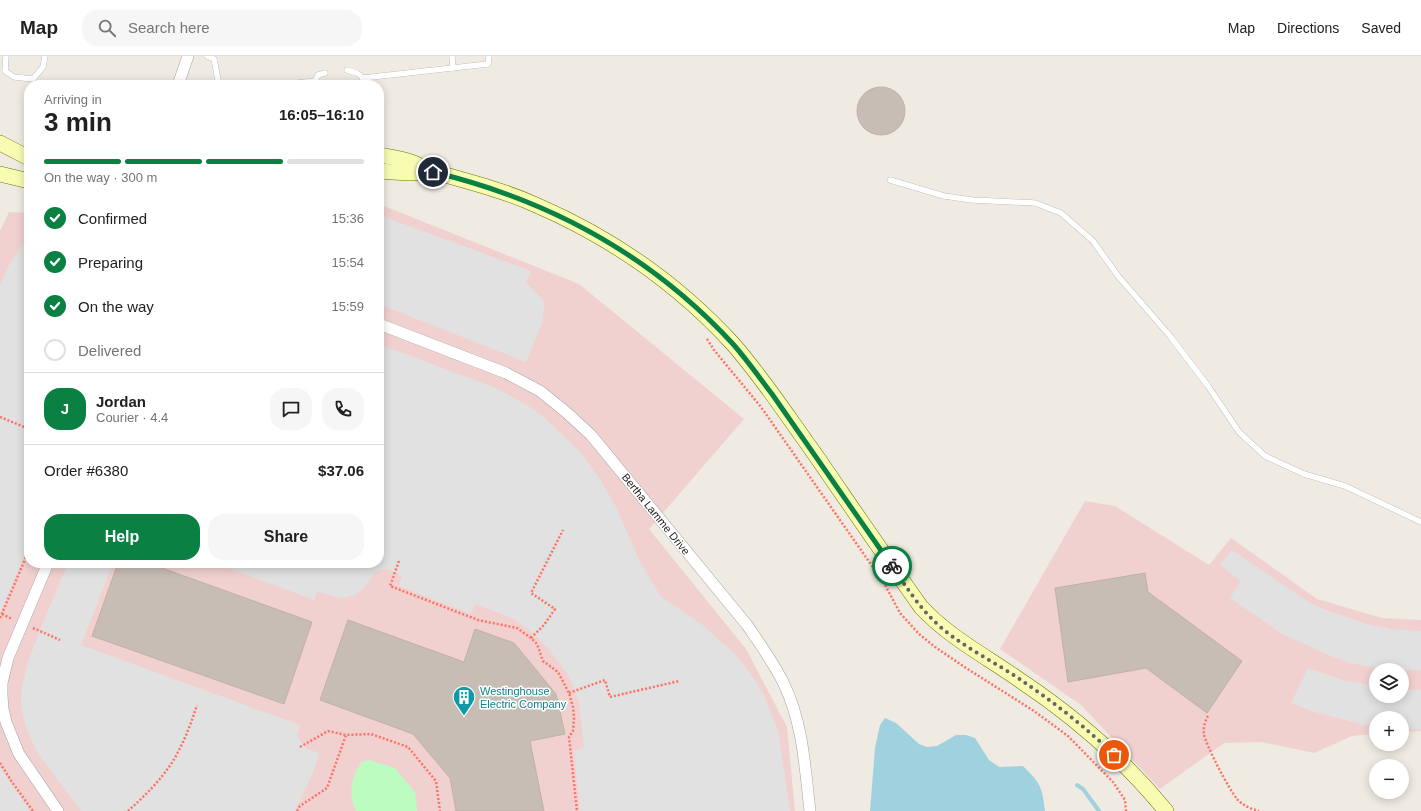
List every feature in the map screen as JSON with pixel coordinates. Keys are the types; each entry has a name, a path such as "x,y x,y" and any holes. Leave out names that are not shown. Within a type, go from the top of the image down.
{"street":[{"path":"180,80 188,56"},
{"path":"0,144 24,156"},
{"path":"0,154 24,158"},
{"path":"384,156 409,161 433,172 460,178 508,193 571,221 643,264 678,292 733,344 764,383 925,612 945,630 973,650 1022,681 1103,744 1135,776 1164,810"},
{"path":"384,171 408,173 433,172"},
{"path":"0,174 24,179"},
{"name":"Bertha Lamme Drive","path":"384,326 506,373 540,391 591,435 748,625 769,656 784,684 796,716 802,742 810,811"},
{"path":"46,568 8,658 2,682 2,696 6,722 19,754 58,811"}],"lane":[{"path":"6,56 5,71 14,77 33,79 43,67 45,56"},
{"path":"207,56 214,59 218,80"},
{"path":"452,56 453,68"},
{"path":"347,70 357,73 363,78 488,64 489,56"},
{"path":"316,80 318,75 325,72"},
{"path":"890,180 944,196 972,200 1035,203 1061,213 1093,241 1118,276 1170,336 1208,386 1239,432 1265,456 1304,474 1344,486 1421,522"}],"path":[{"path":"0,417 24,427"},
{"path":"532,638 544,626 555,609 531,593 563,530"},
{"path":"399,561 390,586 478,620 517,628 532,638 537,644 544,661 558,672 569,693 573,706 573,731 569,737 577,811"},
{"path":"0,618 24,562"},
{"path":"569,693 605,680 610,697 679,681"},
{"path":"128,811 160,779 178,753 197,705"},
{"path":"1208,716 1205,722 1204,734 1214,759 1238,799 1251,809 1259,811"},
{"path":"300,747 328,731 346,735 370,734 408,747 436,780 440,811"},
{"path":"297,811 300,806 327,788 346,735"},
{"path":"0,763 33,811"}],"shaded area":[{"path":"384,206 579,284 744,419 649,529 746,649 787,727 795,811 0,811 0,231 9,212 24,213 24,568 384,568"},
{"path":"384,217 531,271 526,283 545,302 542,323 526,362 384,306"},
{"path":"24,242 24,557 0,614 0,286 9,265"},
{"path":"384,346 498,389 527,405 545,418 582,454 601,481 616,507 640,562 661,597 700,623 735,654 751,674 764,695 778,731 790,811 580,811 574,751 584,747 579,702 570,678 548,648 528,629 512,618 475,604 471,614 399,586 402,576 387,569 375,572 364,588 355,595 342,598 317,592 314,600 228,568 384,568"},
{"path":"1085,501 1115,506 1209,565 1231,538 1317,599 1382,618 1421,620 1421,731 1409,732 1409,711 1369,711 1369,735 1352,736 1314,753 1261,742 1224,743 1160,789 1081,705 1000,649"},
{"path":"1232,550 1310,603 1326,610 1370,625 1391,629 1421,631 1421,670 1409,670 1409,663 1369,663 1369,667 1351,663 1333,657 1284,635 1230,598 1241,581 1220,565"},
{"path":"66,568 111,568 81,645 300,725 297,736 307,749 319,753 313,773 295,811 81,811 37,752 26,728 21,706 21,692 27,665"},
{"path":"1308,668 1345,681 1369,685 1369,703 1409,703 1409,689 1421,690 1421,730 1409,729 1409,711 1369,711 1369,725 1311,711 1291,703"},
{"path":"0,767 30,811 0,811"}],"green space":[{"path":"369,760 395,768 415,792 417,811 356,811 351,792 353,779 362,762"}],"water":[{"path":"885,718 896,723 919,744 927,747 937,746 956,735 966,735 975,738 989,760 999,767 1023,766 1029,772 1040,786 1045,811 870,811 875,748 880,725"}],"building":[{"path":"881,87 890,89 898,94 903,102 905,111 903,120 898,128 890,133 881,135 872,133 864,128 859,120 857,111 859,102 864,94 872,89"},
{"path":"116,568 162,568 312,622 284,704 92,636"},
{"path":"1145,573 1148,592 1242,661 1207,713 1146,668 1068,682 1055,588"},
{"name":"Westinghouse Electric Company","path":"348,620 464,662 475,629 514,643 556,694 565,734 530,741 544,811 456,811 450,778 413,734 320,700"}],"waterway":[{"path":"1077,785 1083,789 1099,811"}],"way so far":[{"path":"892,566 921,607 945,630 959,641 1022,681 1071,718 1114,755"}],"place":[{"name":"Westinghouse Electric Company","path":"464,716"}],"route":[{"path":"433,172 460,178 508,193 571,221 643,264 678,292 733,344 751,366 892,566"}]}
